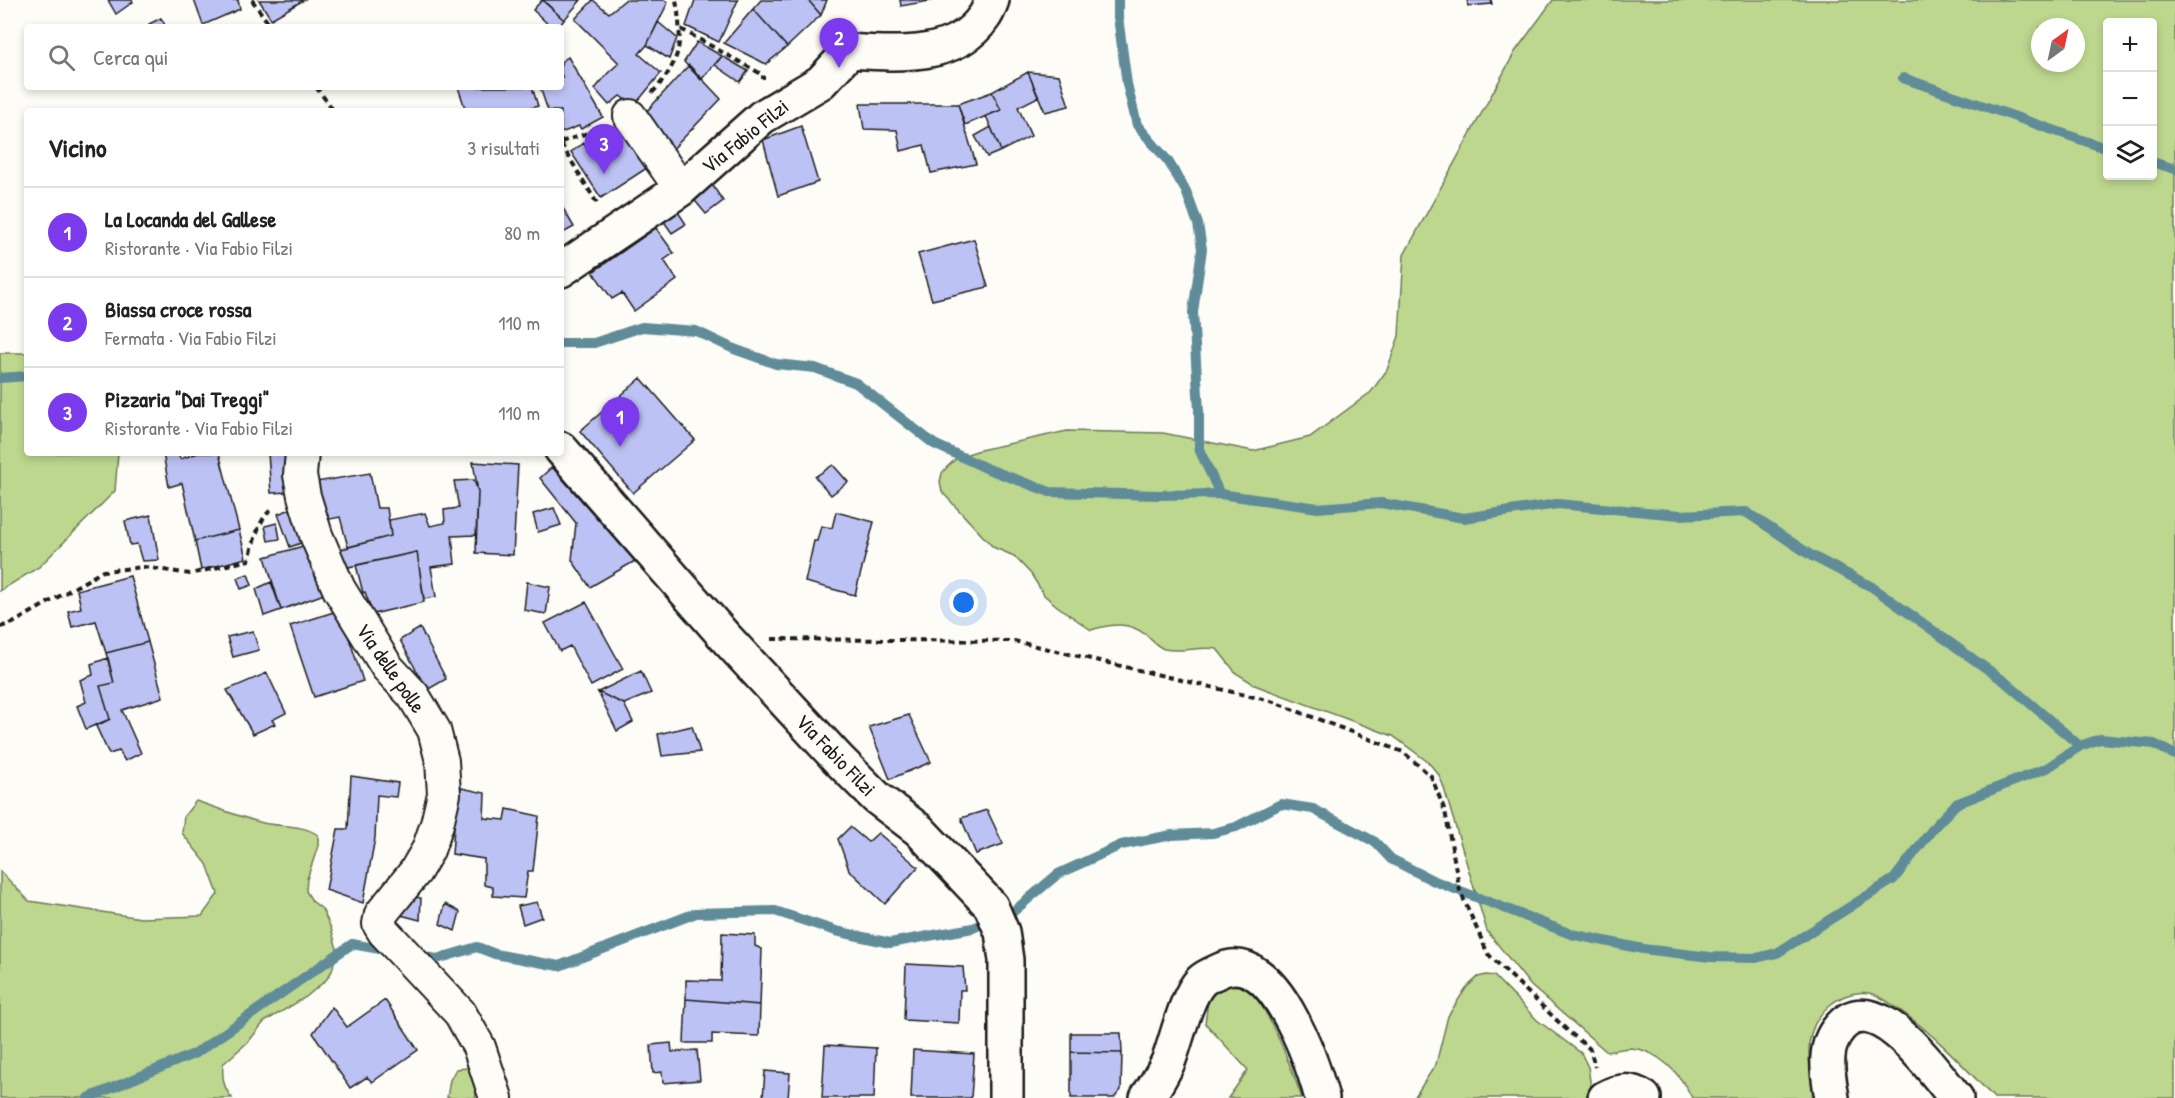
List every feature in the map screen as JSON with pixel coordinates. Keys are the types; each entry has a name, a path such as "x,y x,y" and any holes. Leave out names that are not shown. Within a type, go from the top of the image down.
{"street":[{"name":"Via Fabio Filzi","path":"564,268 681,189 762,117 820,82 850,51 901,54 951,45 968,34 984,17 992,0"},
{"path":"630,116 681,189"},
{"name":"Via Fabio Filzi","path":"564,452 726,638 838,759 877,798 919,830 972,883 990,906 1002,932 1006,960 1006,1098"},
{"name":"Via delle polle","path":"302,456 300,475 304,496 316,535 339,589 387,667 413,694 434,730 442,761 444,794 428,850 415,872 381,914 381,928 460,1013 479,1047 493,1088"},
{"path":"1147,1098 1168,1061 1181,1020 1201,981 1226,968 1240,967 1252,972 1272,989 1286,1007 1322,1098"},
{"path":"1832,1098 1826,1064 1831,1042 1844,1023 1857,1016 1871,1016 1890,1026 1913,1048 1956,1098"},
{"path":"1600,1083 1614,1093 1626,1090 1644,1098"}],"path":[{"path":"252,0 269,24"},
{"path":"564,142 630,116 661,84 676,62 681,29 676,0"},
{"path":"681,29 763,75 762,117"},
{"path":"318,90 332,108"},
{"path":"564,148 615,233"},
{"path":"0,627 13,623 103,571 144,567 189,574 249,560 256,533 269,511 304,496"},
{"path":"726,638 1014,641 1271,701 1403,752 1431,776 1445,811 1460,891 1488,954 1569,1032 1590,1049 1600,1083"}],"green space":[{"path":"1553,0 2175,0 2175,1098 1994,1098 1948,1050 1923,1028 1879,997 1862,993 1850,994 1835,1001 1820,1015 1814,1026 1810,1037 1809,1060 1814,1098 1692,1098 1675,1072 1650,1053 1631,1048 1607,1052 1531,986 1487,931 1443,785 1439,775 1428,762 1393,736 1257,686 1236,673 1217,649 1164,649 1133,627 1120,625 1091,630 1044,595 1031,574 1014,556 993,547 942,492 940,482 942,473 958,457 1067,431 1163,433 1253,451 1310,437 1371,392 1387,370 1399,336 1404,255 1515,52"},
{"path":"0,353 24,353 24,456 118,456 115,491 39,567 0,591"},
{"path":"196,801 254,821 299,827 318,835 318,846 307,879 306,891 312,901 322,909 331,928 337,949 332,971 326,980 306,997 264,1022 249,1041 223,1064 224,1082 232,1098 0,1098 0,871 29,901 141,918 202,916 218,894 207,864 182,833 184,816"},
{"path":"1494,976 1537,1020 1581,1053 1588,1067 1592,1094 1588,1098 1414,1098 1436,1064 1448,1016 1466,988 1478,977"},
{"path":"1219,981 1234,981 1242,984 1261,1005 1278,1036 1302,1098 1228,1098 1248,1070 1205,1023 1209,994"},
{"path":"467,1068 477,1081 475,1098 447,1098 450,1080 456,1069"}],"building":[{"path":"108,0 132,0 133,2 116,14"},
{"path":"194,0 238,0 240,9 203,24"},
{"path":"259,0 304,0 271,19"},
{"path":"542,0 564,20 561,24 548,24 533,10"},
{"path":"543,0 581,0 564,20"},
{"path":"593,0 609,13 625,0 664,0 668,2 647,45 639,54 661,73 634,106 620,96 609,105 595,89 619,63 575,19"},
{"path":"695,0 738,0 719,42 686,26"},
{"path":"761,0 808,0 821,15 787,47 753,9"},
{"path":"808,0 827,0 821,15"},
{"path":"900,0 935,0 901,6"},
{"path":"1467,0 1491,0 1492,4 1468,6"},
{"path":"753,9 787,47 766,64 724,43"},
{"path":"161,18 164,24 149,24"},
{"path":"658,22 677,38 669,59 647,45"},
{"path":"697,42 722,56 701,80 684,62"},
{"path":"722,56 748,71 740,82 715,65"},
{"path":"568,57 603,117 581,129 579,126 564,132 564,108 547,108 541,90 564,90 564,60"},
{"path":"689,65 721,99 663,159 642,128 648,115 647,111"},
{"path":"1028,72 1059,75 1069,106 1045,112"},
{"path":"1028,72 1038,97 1018,107 1031,136 1001,151 986,116 1001,110 992,92"},
{"path":"459,90 533,90 538,106 532,108 465,108"},
{"path":"992,92 1001,110 965,125 958,104"},
{"path":"860,104 958,104 976,164 931,173 924,145 901,151 897,130 864,129"},
{"path":"801,126 818,182 778,196 763,140"},
{"path":"991,127 1001,151 987,157 975,136"},
{"path":"627,128 653,164 601,198 571,152 584,143 588,152"},
{"path":"711,183 723,201 706,214 691,196"},
{"path":"672,203 686,224 672,233 658,213"},
{"path":"564,210 574,227 564,232"},
{"path":"656,228 674,253 664,260 677,280 634,311 622,293 612,299 593,272"},
{"path":"974,239 988,287 932,300 918,254"},
{"path":"641,378 695,440 633,493 580,431"},
{"path":"164,456 179,456 180,459 189,456 220,456 239,530 195,541 182,483 169,487"},
{"path":"268,456 287,456 289,492 271,493"},
{"path":"473,462 518,465 513,555 476,553 478,492"},
{"path":"833,465 848,482 831,495 815,477"},
{"path":"552,467 635,561 590,587 572,560 576,523 540,478"},
{"path":"370,473 377,508 387,508 391,536 348,547 340,517 320,521 310,483"},
{"path":"474,480 478,492 476,535 452,536 455,564 431,567 436,597 424,599 417,552 344,568 338,550 391,536 389,520 425,513 430,526 445,523 444,510 459,508 454,481"},
{"path":"296,507 309,540 290,547 278,514"},
{"path":"554,508 561,525 538,532 533,514"},
{"path":"836,512 874,522 855,595 805,582 814,541 817,541 821,526 832,528"},
{"path":"151,515 159,560 142,561 137,544 130,545 125,521"},
{"path":"277,523 280,539 268,541 265,526"},
{"path":"239,530 246,558 201,570 195,541"},
{"path":"307,545 324,594 281,610 265,557"},
{"path":"417,552 424,602 373,614 365,592 363,593 356,565"},
{"path":"248,574 252,585 241,589 237,578"},
{"path":"130,576 148,642 106,653 96,621 72,627 68,611 81,608 77,590"},
{"path":"271,582 281,610 264,616 256,589"},
{"path":"527,582 550,587 546,614 524,610"},
{"path":"586,602 623,669 591,686 570,646 560,651 545,623"},
{"path":"340,610 363,681 314,697 290,626"},
{"path":"420,628 446,679 427,690 400,640"},
{"path":"253,631 259,650 233,657 227,637"},
{"path":"148,642 163,697 122,710 141,753 125,761 119,751 109,754 96,726 110,719 100,686 114,683 106,653"},
{"path":"108,658 114,683 100,686 110,719 86,729 77,706 86,702 80,680 93,675 91,664"},
{"path":"641,671 651,693 624,704 598,692"},
{"path":"267,673 286,713 272,720 275,724 253,734 227,690"},
{"path":"598,692 624,704 633,722 617,731"},
{"path":"909,715 931,762 890,779 869,727"},
{"path":"692,726 700,752 662,756 658,734"},
{"path":"351,776 398,783 396,797 377,795 375,838 363,903 326,890 338,829 348,829"},
{"path":"457,787 485,793 484,818 505,820 507,809 539,816 533,871 528,871 524,898 493,896 493,887 484,885 484,859 452,854"},
{"path":"987,810 1003,844 976,854 961,818"},
{"path":"850,827 868,842 878,833 918,867 885,904 849,870 838,839"},
{"path":"410,896 421,898 420,920 397,914"},
{"path":"537,902 542,917 523,924 518,906"},
{"path":"445,904 460,912 455,931 440,924"},
{"path":"722,933 755,935 755,946 762,949 760,1005 686,999 686,980 721,981"},
{"path":"906,964 963,967 965,990 960,990 959,1023 904,1020"},
{"path":"686,999 760,1005 759,1036 712,1034 712,1043 684,1043"},
{"path":"385,1000 418,1050 372,1082 367,1077 350,1088 313,1033 332,1007 347,1027"},
{"path":"1071,1033 1121,1033 1122,1053 1071,1052"},
{"path":"671,1043 672,1052 697,1050 700,1080 663,1083 662,1072 653,1073 651,1045"},
{"path":"825,1045 876,1048 874,1098 822,1098"},
{"path":"913,1050 974,1054 971,1098 911,1098"},
{"path":"1071,1052 1122,1053 1121,1090 1114,1098 1071,1098"},
{"path":"765,1071 790,1073 788,1098 763,1098"}],"waterway":[{"path":"1118,0 1118,17 1127,84 1137,125 1168,161 1186,191 1198,224 1202,249 1193,312 1199,449 1220,494"},
{"path":"1903,78 2103,147"},
{"path":"2157,164 2175,169"},
{"path":"564,343 594,343 642,327 696,331 734,349 776,364 815,368 856,383 934,444 988,469 1050,492 1220,494 1318,508 1381,503 1464,518 1557,504 1680,515 1746,512 1812,556 1872,587 2004,681 2080,746"},
{"path":"0,378 24,376"},
{"path":"418,956 437,959 477,947 495,954 559,966 696,913 775,911 836,931 890,943 973,928 1014,911 1058,874 1121,845 1172,835 1213,833 1236,827 1281,804 1313,809 1375,842 1391,859 1432,880 1571,934 1643,949 1710,957 1756,958 1777,953 1894,879 1935,826 1956,804 2047,768 2080,746 2100,739 2154,744 2175,755"},
{"path":"88,1098 196,1053 352,944 391,951"}],"place":[{"name":"Biassa croce rossa","path":"839,68"},
{"name":"Pizzaria \"Dai Treggi\"","path":"604,174"},
{"name":"La Locanda del Gallese","path":"620,447"}]}
